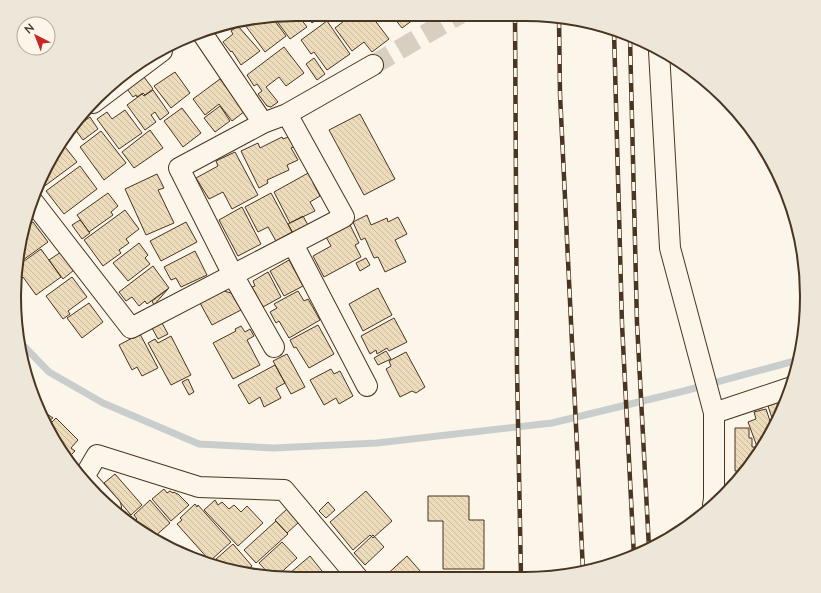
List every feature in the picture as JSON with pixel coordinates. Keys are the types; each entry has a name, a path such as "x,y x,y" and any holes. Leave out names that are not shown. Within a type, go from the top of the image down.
{"street":[{"path":"204,37 263,123"},
{"path":"659,56 670,248 714,413 716,494"},
{"path":"274,347 233,275 180,168 263,123 287,114 373,65"},
{"path":"37,206 131,328 344,217 287,114"},
{"path":"293,244 367,386"},
{"path":"714,413 783,390"},
{"path":"86,474 98,455 199,487 284,490 353,572"}],"building":[{"path":"302,21 307,27 290,39 278,22"},
{"path":"327,21 350,54 327,70 314,52 311,54 301,40"},
{"path":"344,21 375,21 389,39 372,52 364,42 352,51 335,28"},
{"path":"396,21 412,21 402,28"},
{"path":"276,22 286,36 265,52 245,26"},
{"path":"239,27 260,51 241,65 232,51 231,52 223,42 233,34 231,31"},
{"path":"284,47 304,73 286,86 279,77 266,87 278,102 271,107 267,106 258,94 262,91 257,84 254,86 247,75"},
{"path":"314,58 325,74 317,80 306,64"},
{"path":"175,72 190,93 171,108 154,86"},
{"path":"144,77 153,89 145,95 143,93 137,97 136,95 133,97 127,89"},
{"path":"220,79 245,111 232,121 219,104 205,115 193,99"},
{"path":"153,90 169,113 160,120 155,112 151,115 156,122 145,130 127,105 142,94 144,96"},
{"path":"220,106 230,121 215,132 204,118"},
{"path":"182,108 201,133 183,147 164,121"},
{"path":"125,110 142,133 119,149 97,119 107,112 112,119"},
{"path":"360,114 395,179 364,195 329,130"},
{"path":"90,117 98,129 83,140 76,131 84,121"},
{"path":"150,130 163,148 134,168 122,152"},
{"path":"101,131 126,163 104,180 80,147"},
{"path":"291,136 296,146 291,148 298,160 287,165 289,170 267,180 268,183 259,188 241,151 258,143 260,148 282,137 283,139"},
{"path":"65,147 77,162 44,187"},
{"path":"235,152 258,195 232,209 223,192 209,199 196,178 218,166 216,161"},
{"path":"80,166 97,189 64,214 46,191"},
{"path":"310,172 315,181 313,183 320,196 310,202 315,211 290,223 274,192"},
{"path":"157,174 164,188 158,190 174,223 146,235 125,189"},
{"path":"108,193 118,206 111,212 113,215 89,232 77,215"},
{"path":"271,193 292,232 276,241 268,227 258,232 245,207"},
{"path":"242,207 261,244 238,256 219,220"},
{"path":"125,210 139,229 126,239 129,243 119,250 121,253 103,266 84,240"},
{"path":"367,215 371,225 387,218 388,222 398,217 407,234 395,240 406,262 385,272 378,257 374,258 365,238 361,240 353,222"},
{"path":"303,216 308,225 293,233 288,224"},
{"path":"80,220 90,233 82,239 72,225"},
{"path":"33,222 48,242 23,260 26,243 30,224"},
{"path":"186,222 197,242 161,261 150,241"},
{"path":"350,225 359,243 355,245 361,257 324,277 313,256 331,246 326,237"},
{"path":"139,243 148,255 145,258 150,264 128,281 113,263"},
{"path":"41,249 61,277 36,295 23,277 22,278 23,262"},
{"path":"195,251 207,275 181,287 176,278 171,280 164,267"},
{"path":"61,252 74,270 63,279 49,260"},
{"path":"366,258 370,265 360,271 356,263"},
{"path":"289,260 303,286 284,296 270,271"},
{"path":"153,266 169,288 147,304 145,301 139,306 132,297 126,301 119,292"},
{"path":"268,272 281,297 263,307 252,287 255,286 253,281"},
{"path":"72,277 87,297 68,311 70,314 63,319 46,296"},
{"path":"378,288 392,315 363,331 349,304"},
{"path":"168,289 154,305 152,301"},
{"path":"224,291 231,293 241,310 212,325 200,303"},
{"path":"298,291 304,301 308,299 320,320 289,338 279,321 276,323 270,312 277,308 274,304"},
{"path":"89,303 103,322 82,338 67,318"},
{"path":"394,318 407,342 389,351 387,348 377,354 376,350 370,354 361,336"},
{"path":"162,323 168,334 158,339 152,328"},
{"path":"318,325 334,354 309,368 290,340"},
{"path":"241,326 245,332 250,329 254,336 247,340 260,365 233,379 213,343 236,331 235,329"},
{"path":"140,334 158,368 142,376 137,367 132,370 119,345"},
{"path":"171,336 191,375 171,385 148,343 155,339 158,343"},
{"path":"386,351 391,359 378,365 374,358"},
{"path":"406,352 425,387 416,393 412,391 400,397 386,369 391,366 389,361"},
{"path":"287,354 305,387 291,394 273,361"},
{"path":"275,365 285,383 276,388 281,398 264,407 260,397 249,404 238,385"},
{"path":"331,369 334,374 340,371 353,396 339,404 336,398 324,405 310,380"},
{"path":"188,379 194,392 189,395 182,382"},
{"path":"779,402 772,418 768,406"},
{"path":"766,409 770,421 757,445 748,422 756,419 754,412"},
{"path":"47,414 53,418 50,420"},
{"path":"56,418 78,440 71,448 75,451 71,455 67,450 52,422"},
{"path":"735,428 749,428 749,438 752,438 752,447 755,448 738,471 735,471"},
{"path":"115,474 142,505 131,515 104,483"},
{"path":"164,489 167,493 170,491 178,494 189,505 171,521 152,499"},
{"path":"366,491 392,521 373,538 370,535 353,550 330,522"},
{"path":"428,496 469,496 469,520 484,520 484,569 443,569 443,521 428,521"},
{"path":"150,500 170,523 157,534 138,522 134,515"},
{"path":"215,500 218,505 222,502 229,509 234,505 241,512 247,506 263,523 238,546 204,510"},
{"path":"328,502 335,510 326,518 319,511"},
{"path":"195,504 197,507 198,505 231,542 213,559 206,556 177,524 182,520 180,518"},
{"path":"287,509 299,522 287,533 275,520"},
{"path":"276,521 288,534 256,563 244,550"},
{"path":"373,535 384,547 365,565 354,553"},
{"path":"282,542 297,558 282,571 266,570 259,563"},
{"path":"233,544 252,566 250,568 243,567 215,560"},
{"path":"310,556 323,572 296,572 291,572"},
{"path":"407,556 421,572 390,572"}],"waterway":[{"path":"26,348 49,372 103,403 199,444 274,448 377,443 552,423 684,391 792,362"}],"tunnel":[{"path":"373,65 448,21"}],"railway":[{"path":"515,21 517,369 521,572"},
{"path":"559,23 560,94 583,566"},
{"path":"614,36 622,324 634,549"},
{"path":"630,42 637,323 649,542"}]}
